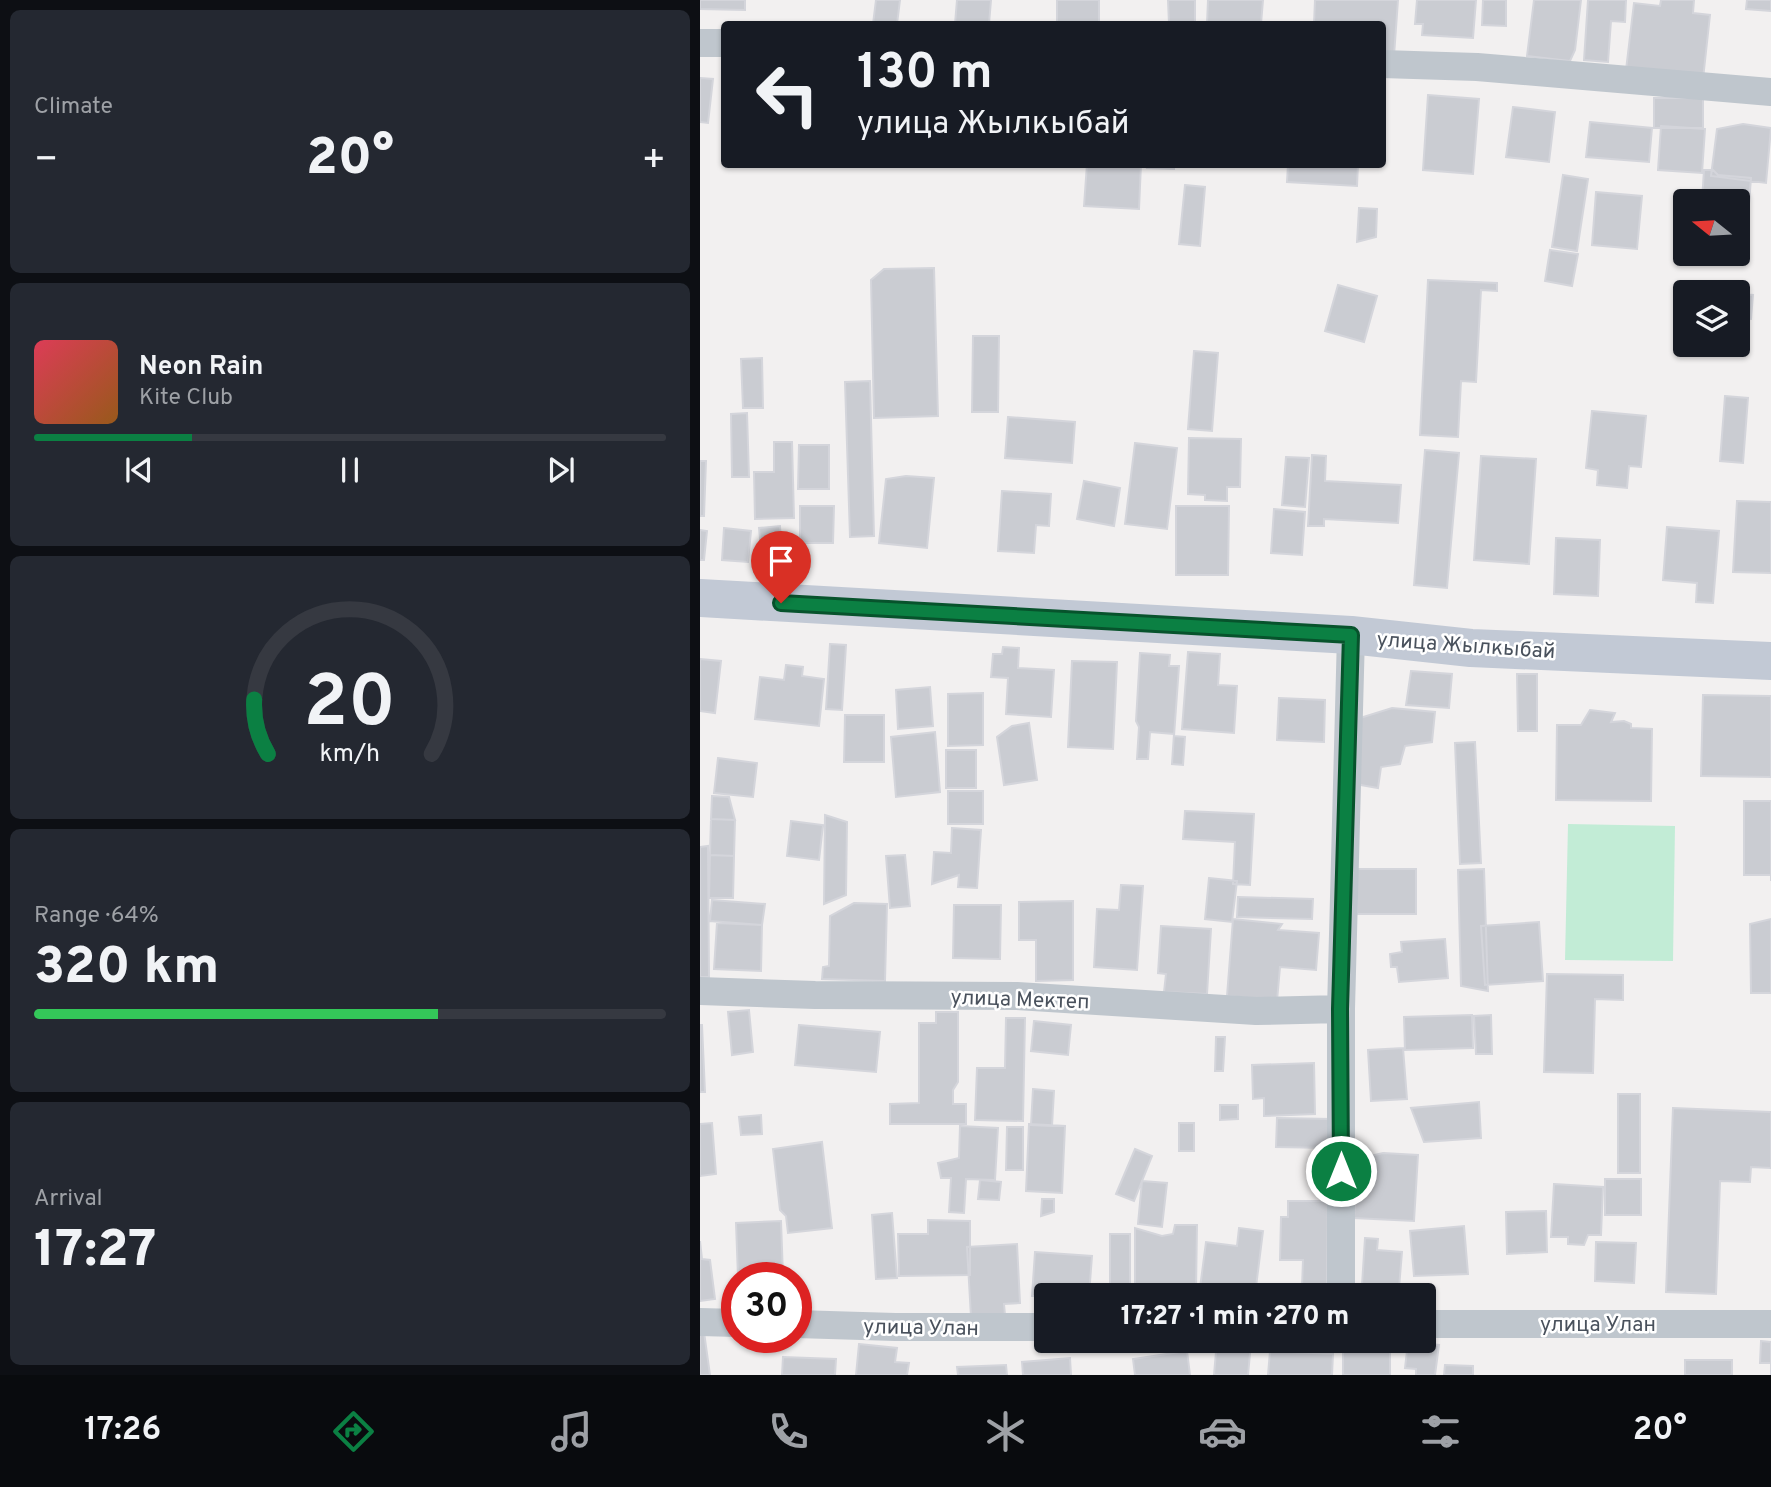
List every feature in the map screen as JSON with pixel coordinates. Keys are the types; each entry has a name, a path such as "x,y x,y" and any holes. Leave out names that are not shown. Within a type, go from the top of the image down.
{"street":[{"path":"700,43 721,43"},
{"path":"1386,64 1477,67 1771,92"},
{"name":"улица Жылкыбай","path":"700,598 1351,635 1471,648 1771,661"},
{"path":"1340,1283 1340,1009 1351,635"},
{"name":"улица Мектеп","path":"700,991 815,995 1017,996 1256,1011 1340,1009"},
{"path":"700,1322 721,1323"},
{"name":"улица Улан","path":"812,1324 1034,1327"},
{"name":"улица Улан","path":"1436,1324 1771,1324"}],"green space":[{"path":"1568,824 1675,826 1673,961 1565,960"}],"building":[{"path":"700,0 745,0 745,10 700,9"},
{"path":"876,0 900,0 897,21 873,21"},
{"path":"957,0 991,0 989,21 955,21"},
{"path":"1057,0 1099,0 1099,21 1057,21"},
{"path":"1168,0 1195,0 1195,21 1169,21"},
{"path":"1208,0 1263,0 1261,21 1207,21"},
{"path":"1315,0 1398,0 1394,56 1386,55 1386,21 1314,21"},
{"path":"1417,0 1476,0 1473,38 1422,35 1423,24 1415,24"},
{"path":"1483,0 1506,0 1506,26 1482,25"},
{"path":"1534,0 1581,0 1575,50 1570,61 1527,56"},
{"path":"1588,0 1626,0 1625,22 1611,21 1608,62 1584,60"},
{"path":"1661,0 1694,0 1693,13 1710,15 1703,79 1626,70 1634,3 1660,6"},
{"path":"1747,0 1771,0 1771,11 1746,9"},
{"path":"700,78 713,79 708,123 700,122"},
{"path":"1428,95 1479,99 1473,174 1423,170"},
{"path":"1654,98 1703,98 1703,128 1654,128"},
{"path":"1513,107 1555,112 1549,162 1506,157"},
{"path":"1590,122 1652,128 1649,162 1586,157"},
{"path":"1743,124 1771,128 1766,183 1711,176 1717,129"},
{"path":"1661,126 1705,129 1702,173 1658,170"},
{"path":"1087,168 1141,168 1139,209 1084,206"},
{"path":"1288,168 1358,168 1357,186 1287,182"},
{"path":"1704,170 1713,170 1718,175 1751,178 1750,191 1703,189"},
{"path":"1563,175 1588,179 1577,251 1552,247"},
{"path":"1185,185 1205,187 1200,246 1179,244"},
{"path":"1596,192 1642,196 1637,249 1592,245"},
{"path":"1359,208 1377,209 1376,237 1357,242"},
{"path":"1550,250 1578,254 1572,286 1545,281"},
{"path":"934,268 938,416 874,418 871,280 884,269"},
{"path":"1428,280 1497,283 1497,291 1481,290 1476,382 1461,381 1458,437 1420,435"},
{"path":"1338,285 1377,296 1364,342 1325,331"},
{"path":"1750,295 1753,295 1750,319"},
{"path":"973,336 999,336 998,412 972,412"},
{"path":"1194,351 1218,353 1212,431 1188,429"},
{"path":"762,358 763,408 743,408 741,359"},
{"path":"870,381 874,536 850,537 845,382"},
{"path":"1725,396 1748,398 1743,463 1720,461"},
{"path":"1592,411 1646,416 1641,467 1629,466 1627,488 1597,485 1598,470 1586,468"},
{"path":"747,413 749,477 732,477 731,414"},
{"path":"1008,417 1075,422 1072,463 1005,458"},
{"path":"1189,438 1241,439 1240,487 1227,487 1227,501 1205,500 1205,495 1188,494"},
{"path":"774,442 792,442 794,518 755,519 754,472 774,472"},
{"path":"1135,443 1177,448 1167,529 1125,524"},
{"path":"799,445 829,445 829,489 798,489"},
{"path":"1425,450 1459,453 1447,588 1414,585"},
{"path":"1312,455 1326,456 1325,481 1401,485 1398,523 1324,519 1324,526 1308,526"},
{"path":"1481,456 1536,459 1529,564 1474,560"},
{"path":"1286,457 1309,458 1305,507 1282,505"},
{"path":"700,461 706,461 704,516 700,516"},
{"path":"906,476 934,478 927,548 879,543 886,479"},
{"path":"1084,481 1120,488 1114,526 1077,519"},
{"path":"1002,491 1051,494 1049,526 1036,525 1034,553 998,551"},
{"path":"1737,501 1771,502 1771,573 1733,572"},
{"path":"800,506 834,506 833,543 800,543"},
{"path":"1176,506 1229,506 1228,575 1176,575"},
{"path":"1274,509 1305,512 1302,555 1271,553"},
{"path":"780,526 782,558 762,560 759,528"},
{"path":"1667,527 1719,531 1713,603 1696,602 1697,583 1663,580"},
{"path":"724,528 751,531 748,562 722,560"},
{"path":"700,530 707,531 704,560 700,560"},
{"path":"1556,538 1600,540 1598,596 1554,594"},
{"path":"830,644 846,645 842,710 826,709"},
{"path":"1003,647 1019,648 1018,668 1054,670 1051,717 1006,714 1008,678 991,677 993,654 1002,654"},
{"path":"1188,652 1220,654 1218,685 1237,686 1234,733 1182,729"},
{"path":"1140,653 1170,655 1169,666 1179,666 1174,736 1185,737 1183,765 1172,764 1174,734 1150,732 1148,759 1137,759"},
{"path":"700,659 721,661 715,713 700,711"},
{"path":"1072,661 1117,662 1113,749 1068,747"},
{"path":"786,665 803,667 802,676 824,679 819,726 755,719 760,677 784,680"},
{"path":"1411,671 1452,674 1449,708 1406,705"},
{"path":"1517,674 1537,674 1537,731 1518,731"},
{"path":"930,687 933,726 898,729 896,690"},
{"path":"983,693 983,745 948,746 948,694"},
{"path":"1703,695 1771,696 1771,777 1701,776"},
{"path":"1279,698 1325,700 1324,742 1277,740"},
{"path":"1392,708 1435,712 1432,742 1405,746 1400,764 1381,767 1378,788 1349,783 1360,718"},
{"path":"1590,710 1615,713 1611,722 1624,721 1631,724 1631,728 1652,729 1651,801 1556,800 1557,725 1581,725"},
{"path":"845,715 884,715 884,762 844,762"},
{"path":"1029,723 1037,780 1004,785 997,737 1012,726"},
{"path":"935,732 940,792 896,797 891,737"},
{"path":"1475,742 1481,863 1460,864 1455,743"},
{"path":"946,750 976,750 976,788 946,788"},
{"path":"718,758 757,763 753,797 714,793"},
{"path":"948,791 983,791 983,824 948,824"},
{"path":"712,796 729,797 735,820 711,819"},
{"path":"1744,801 1771,801 1771,875 1744,875"},
{"path":"1185,811 1254,814 1250,885 1233,884 1235,842 1183,839"},
{"path":"825,815 847,822 846,895 824,904"},
{"path":"711,819 735,820 734,856 710,855"},
{"path":"791,821 823,825 819,860 787,856"},
{"path":"952,828 981,830 977,888 958,887 959,875 932,884 934,852 951,853"},
{"path":"708,846 709,977 700,977 700,847"},
{"path":"710,855 734,856 733,898 709,898"},
{"path":"905,855 910,906 890,908 886,856"},
{"path":"1357,869 1416,869 1416,914 1357,914"},
{"path":"1484,869 1488,991 1461,986 1458,870"},
{"path":"1209,878 1237,881 1232,922 1205,919"},
{"path":"1121,885 1143,886 1137,970 1094,967 1097,909 1119,910"},
{"path":"1238,897 1313,899 1312,919 1237,917"},
{"path":"712,900 765,904 762,925 710,921"},
{"path":"1073,901 1073,980 1036,981 1036,940 1019,940 1019,902"},
{"path":"854,903 887,904 885,981 822,979 823,967 829,966 830,916"},
{"path":"954,905 1001,905 1000,959 953,958"},
{"path":"1233,919 1282,924 1278,930 1319,933 1316,970 1280,967 1277,1001 1227,996"},
{"path":"1771,919 1771,993 1751,993 1750,924"},
{"path":"1539,922 1543,981 1485,985 1481,926"},
{"path":"717,923 762,925 761,971 714,969"},
{"path":"1161,926 1211,929 1207,994 1164,992 1166,974 1158,973"},
{"path":"1445,939 1448,978 1399,982 1397,967 1391,967 1390,954 1402,952 1401,942"},
{"path":"1547,974 1623,975 1623,1000 1595,999 1593,1073 1544,1072"},
{"path":"749,1010 753,1052 732,1055 728,1012"},
{"path":"936,1012 958,1012 958,1082 953,1090 953,1104 966,1104 966,1124 890,1124 890,1104 919,1103 919,1023 936,1023"},
{"path":"1472,1015 1473,1048 1405,1050 1404,1017"},
{"path":"1491,1015 1492,1054 1476,1054 1474,1016"},
{"path":"1006,1018 1025,1018 1023,1121 975,1120 977,1068 1005,1068"},
{"path":"1034,1021 1071,1025 1068,1055 1031,1051"},
{"path":"702,1025 705,1092 700,1092"},
{"path":"799,1025 880,1032 876,1072 795,1065"},
{"path":"1216,1037 1225,1037 1223,1071 1215,1071"},
{"path":"1403,1048 1407,1099 1371,1101 1368,1050"},
{"path":"1314,1063 1315,1114 1264,1116 1264,1098 1253,1099 1252,1065"},
{"path":"1033,1089 1054,1091 1052,1126 1031,1125"},
{"path":"1618,1094 1640,1094 1640,1173 1618,1173"},
{"path":"1479,1102 1481,1138 1424,1142 1411,1108"},
{"path":"1220,1105 1238,1105 1238,1119 1220,1120"},
{"path":"1673,1108 1771,1112 1771,1168 1751,1167 1750,1182 1720,1181 1716,1294 1666,1292"},
{"path":"761,1115 762,1134 741,1135 739,1117"},
{"path":"1277,1118 1331,1119 1330,1148 1276,1147"},
{"path":"712,1123 716,1174 700,1176 700,1124"},
{"path":"1179,1123 1194,1123 1194,1151 1179,1151"},
{"path":"1029,1124 1065,1126 1062,1193 1026,1191"},
{"path":"960,1126 998,1128 995,1180 966,1179 964,1213 949,1212 951,1178 941,1178 938,1163 959,1158"},
{"path":"1007,1127 1023,1127 1023,1170 1006,1170"},
{"path":"822,1142 832,1228 788,1233 786,1216 780,1210 773,1149"},
{"path":"1135,1149 1152,1156 1134,1201 1116,1194"},
{"path":"1383,1153 1418,1155 1414,1221 1354,1218 1357,1159"},
{"path":"1605,1179 1641,1179 1641,1215 1605,1215"},
{"path":"980,1180 1001,1182 999,1200 978,1199"},
{"path":"1142,1181 1167,1183 1162,1227 1138,1224"},
{"path":"1554,1184 1603,1187 1601,1235 1588,1235 1584,1245 1568,1244 1568,1237 1551,1237"},
{"path":"1042,1199 1054,1199 1054,1212 1041,1216"},
{"path":"1288,1201 1328,1201 1327,1283 1302,1283 1303,1260 1280,1260 1281,1217 1288,1217"},
{"path":"1546,1211 1547,1252 1507,1254 1506,1212"},
{"path":"892,1213 897,1278 876,1279 872,1215"},
{"path":"928,1220 970,1221 970,1275 899,1276 898,1234 928,1234"},
{"path":"781,1221 782,1262 737,1262 736,1223"},
{"path":"1175,1225 1197,1225 1196,1283 1135,1283 1135,1228 1162,1236 1173,1234"},
{"path":"1464,1226 1468,1274 1414,1276 1410,1231"},
{"path":"1239,1228 1263,1231 1256,1283 1201,1283 1206,1242 1237,1246"},
{"path":"1110,1234 1130,1234 1130,1283 1110,1283"},
{"path":"1365,1238 1378,1239 1377,1250 1402,1252 1399,1283 1362,1283"},
{"path":"700,1241 702,1259 710,1260 715,1299 700,1301"},
{"path":"1596,1242 1636,1243 1634,1283 1595,1281"},
{"path":"1017,1244 1020,1303 1004,1304 1005,1315 971,1317 967,1247"},
{"path":"1035,1252 1092,1256 1090,1283 1034,1283 1032,1296"},
{"path":"700,1332 704,1332 710,1375 700,1375"},
{"path":"1761,1341 1771,1342 1771,1363 1760,1363"},
{"path":"859,1344 897,1348 895,1362 909,1363 907,1375 856,1375"},
{"path":"1436,1345 1439,1345 1435,1375 1416,1375 1416,1369 1405,1368 1407,1353 1436,1353"},
{"path":"1187,1353 1190,1375 1135,1375 1133,1359"},
{"path":"1216,1353 1250,1353 1248,1375 1214,1375"},
{"path":"1270,1353 1333,1354 1332,1375 1268,1375"},
{"path":"1343,1353 1390,1353 1390,1375 1343,1375"},
{"path":"783,1357 836,1359 835,1375 782,1375"},
{"path":"1070,1358 1071,1375 1023,1375 1022,1362"},
{"path":"1685,1360 1732,1360 1732,1375 1685,1375"},
{"path":"1006,1365 1007,1375 958,1375 957,1367"},
{"path":"1445,1365 1473,1366 1473,1375 1444,1375"}],"route":[{"path":"781,603 1351,635 1340,1009 1341,1171"}]}
